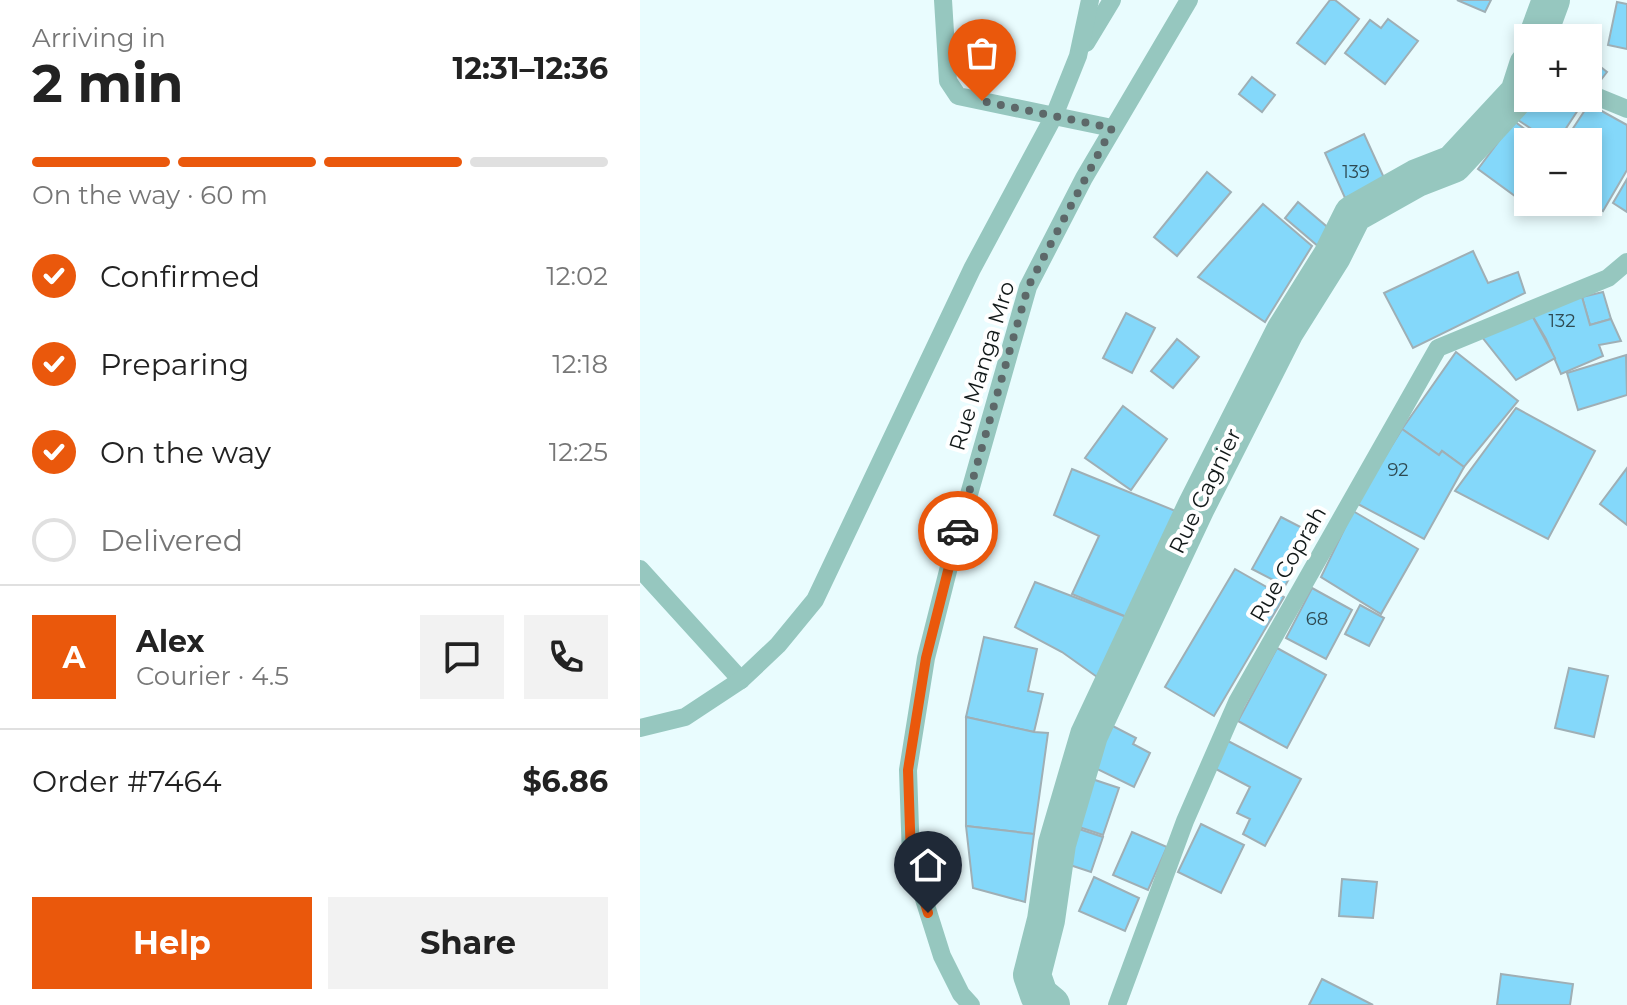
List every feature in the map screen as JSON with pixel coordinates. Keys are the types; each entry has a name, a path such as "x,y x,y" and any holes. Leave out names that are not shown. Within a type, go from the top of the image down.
{"street":[{"path":"1542,24 1551,0"},
{"name":"Rue Cagnier","path":"1051,1005 1039,995 1032,975 1046,920 1057,844 1089,735 1203,493 1285,331 1332,256 1353,214 1417,178 1453,164 1514,98"}],"lane":[{"path":"943,0 948,81 958,96 1112,128"},
{"path":"1078,56 1090,0"},
{"path":"640,728 685,717 741,680 778,645 815,600 972,269 1054,116 1078,56 1112,0"},
{"name":"Rue Manga Mro","path":"971,1005 961,994 942,956 911,858 908,770 930,644 954,547 1028,287 1112,128 1189,0"},
{"path":"1602,99 1627,109"},
{"name":"Rue Coprah","path":"1117,1005 1185,821 1237,702 1438,348 1608,278 1627,262"},
{"path":"640,569 741,680"}],"building":[{"path":"1330,0 1335,0 1359,19 1325,64 1297,43"},
{"path":"1457,0 1491,0 1485,12"},
{"path":"1617,2 1627,4 1627,49 1608,45"},
{"path":"1388,19 1418,41 1385,84 1345,53 1370,20 1381,28"},
{"path":"1252,77 1275,95 1262,112 1239,94"},
{"path":"1602,111 1627,125 1627,170 1603,211 1602,128 1573,128 1584,112"},
{"path":"1523,112 1577,112 1566,128 1530,128 1518,120"},
{"path":"1514,121 1523,128 1514,128 1514,195 1478,169"},
{"path":"1364,134 1385,180 1345,198 1325,153"},
{"path":"1207,172 1231,192 1177,256 1154,237"},
{"path":"1627,179 1627,212 1613,203"},
{"path":"1298,202 1332,231 1319,247 1285,218"},
{"path":"1263,204 1312,246 1265,322 1198,277"},
{"path":"1473,251 1488,283 1518,272 1525,293 1413,348 1384,293"},
{"path":"1603,292 1611,319 1590,325 1582,297"},
{"path":"1582,297 1590,325 1611,319 1621,341 1599,345 1603,356 1561,374 1529,310"},
{"path":"1529,310 1555,358 1516,380 1482,337"},
{"path":"1126,313 1155,328 1132,373 1103,358"},
{"path":"1177,339 1199,357 1173,388 1151,371"},
{"path":"1456,352 1518,401 1464,467 1442,451 1439,455 1402,429"},
{"path":"1626,355 1627,395 1578,410 1567,373"},
{"path":"1123,406 1167,439 1131,490 1085,458"},
{"path":"1516,408 1595,451 1548,539 1455,491"},
{"path":"1402,429 1439,455 1442,451 1464,467 1424,539 1356,503"},
{"path":"1627,468 1627,525 1600,504"},
{"path":"1072,469 1178,512 1129,618 1072,594 1099,536 1054,515"},
{"path":"1353,511 1418,549 1381,614 1321,577"},
{"path":"1281,517 1314,534 1285,586 1252,569"},
{"path":"1235,569 1284,597 1214,716 1165,687"},
{"path":"1035,582 1129,618 1100,679 1062,652 1015,627"},
{"path":"1312,588 1352,610 1326,659 1286,638"},
{"path":"1360,605 1384,618 1369,646 1345,634"},
{"path":"984,637 1037,649 1028,691 1043,694 1034,732 966,717"},
{"path":"1277,648 1326,675 1287,748 1238,721"},
{"path":"1569,668 1608,676 1594,737 1555,728"},
{"path":"966,717 1048,733 1034,834 966,826"},
{"path":"1103,721 1136,738 1133,744 1150,753 1134,787 1083,762"},
{"path":"1228,741 1301,779 1265,846 1243,834 1250,819 1237,813 1250,787 1214,768"},
{"path":"1083,776 1119,788 1103,835 1067,823"},
{"path":"1201,824 1244,845 1221,893 1178,872"},
{"path":"1067,825 1103,837 1091,872 1055,860"},
{"path":"966,826 1034,834 1025,902 973,888"},
{"path":"1132,832 1167,847 1148,890 1113,875"},
{"path":"1094,877 1139,898 1125,931 1079,911"},
{"path":"1342,879 1377,882 1373,918 1339,916"},
{"path":"1501,974 1573,984 1570,1005 1497,1005"},
{"path":"1322,979 1373,1005 1309,1005"}],"way so far":[{"path":"958,531 1028,287 1112,128 982,101"}],"route":[{"path":"928,913 911,858 908,770 926,658 958,531"}]}
